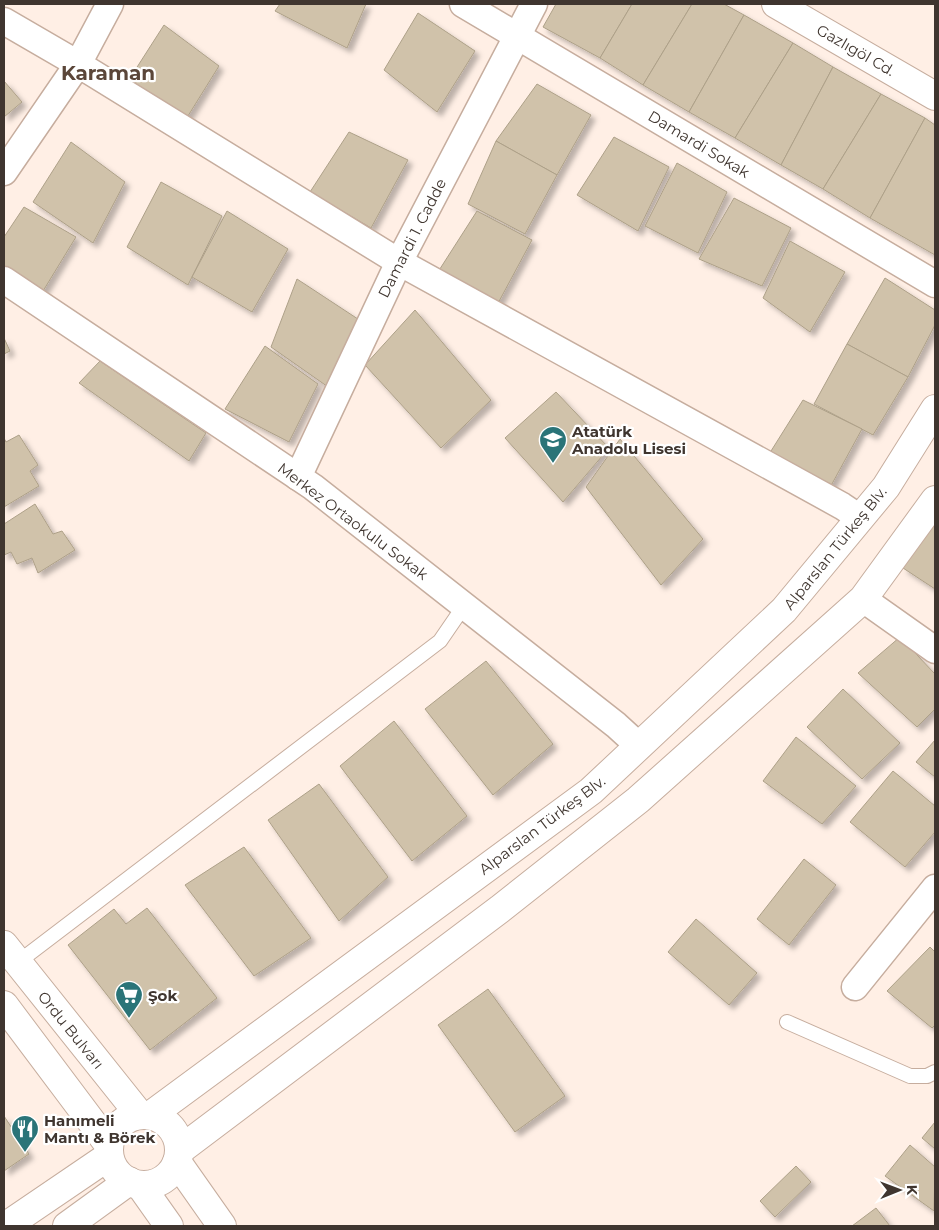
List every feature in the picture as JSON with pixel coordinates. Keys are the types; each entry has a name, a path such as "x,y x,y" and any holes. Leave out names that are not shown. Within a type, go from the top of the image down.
{"street":[{"path":"4,172 78,64 110,4"},
{"name":"Damardi Sokak","path":"463,4 935,284"},
{"name":"Damardi 1. Cadde","path":"298,477 399,262 516,35 534,4"},
{"name":"Gazlıgöl Cd.","path":"776,4 935,96"},
{"path":"4,21 78,64 399,262 842,506 860,518"},
{"name":"Merkez Ortaokulu Sokak","path":"4,280 298,477 616,725 639,746"},
{"name":"Alparslan Türkeş Blv.","path":"145,1114 591,791 784,610 886,487 935,409"},
{"path":"67,1226 134,1183 151,1184 162,1180 172,1172 179,1156 500,909 638,800 863,598 935,500"},
{"path":"863,598 935,650"},
{"path":"855,987 935,888"},
{"name":"Ordu Bulvarı","path":"10,954 145,1114 162,1119 172,1127 178,1137 179,1156 222,1226"},
{"path":"4,1005 109,1151 113,1166 134,1183 169,1226"},
{"path":"6,1226 109,1151 118,1125 128,1118 145,1114"}],"lane":[{"path":"10,954 440,641 464,606"},
{"path":"787,1022 910,1076 927,1076 935,1072"}],"building":[{"path":"280,4 366,4 347,48 275,11"},
{"path":"556,4 632,4 600,58 543,27"},
{"path":"632,4 692,4 643,85 600,58"},
{"path":"692,4 724,4 744,15 689,112 643,85"},
{"path":"418,13 475,51 437,112 384,70"},
{"path":"744,15 793,43 735,138 689,112"},
{"path":"164,25 219,66 183,124 123,89"},
{"path":"793,43 833,67 781,165 735,138"},
{"path":"833,67 881,94 823,189 781,165"},
{"path":"4,81 22,102 4,117"},
{"path":"537,84 591,115 557,175 496,141"},
{"path":"881,94 925,118 870,218 823,189"},
{"path":"925,118 935,125 935,255 870,218"},
{"path":"349,132 408,160 371,228 310,192"},
{"path":"614,137 669,167 638,231 577,195"},
{"path":"496,141 557,175 525,234 468,204"},
{"path":"71,142 125,182 93,243 33,202"},
{"path":"677,163 727,192 698,253 645,226"},
{"path":"161,182 222,216 188,285 127,247"},
{"path":"734,198 791,228 762,286 699,259"},
{"path":"24,207 76,237 40,296 4,271 4,237"},
{"path":"227,211 288,249 252,312 192,277"},
{"path":"477,211 532,240 496,307 436,275"},
{"path":"790,241 845,272 810,332 763,298"},
{"path":"885,278 935,310 935,325 908,377 847,344"},
{"path":"297,279 364,323 331,389 271,347"},
{"path":"415,310 491,400 441,448 365,365"},
{"path":"4,338 10,351 4,354"},
{"path":"847,344 908,377 873,435 814,404"},
{"path":"265,346 318,384 289,442 225,409"},
{"path":"100,361 206,433 189,461 79,383"},
{"path":"556,392 609,448 563,502 505,438"},
{"path":"803,400 862,429 827,493 766,459"},
{"path":"19,435 38,465 30,471 39,486 4,507 4,438 6,442"},
{"path":"620,439 703,539 661,585 586,487"},
{"path":"35,504 53,534 62,531 75,550 38,573 32,558 17,564 11,552 4,555 4,524"},
{"path":"935,519 935,589 903,568"},
{"path":"900,637 935,674 935,709 917,727 858,673"},
{"path":"486,661 553,744 493,795 425,709"},
{"path":"843,689 900,743 862,779 807,727"},
{"path":"394,721 467,816 412,861 340,766"},
{"path":"796,737 856,786 822,824 763,781"},
{"path":"935,740 935,777 916,762"},
{"path":"893,771 935,806 935,832 905,867 850,822"},
{"path":"319,784 388,877 339,921 268,820"},
{"path":"244,847 311,938 254,976 185,885"},
{"path":"804,859 836,885 789,945 757,919"},
{"path":"147,908 217,998 150,1050 68,945 114,909 126,924"},
{"path":"696,919 757,973 729,1005 668,952"},
{"path":"930,947 935,952 935,1025 932,1028 887,991"},
{"path":"488,989 565,1096 515,1132 438,1025"},
{"path":"4,1116 29,1154 4,1171"},
{"path":"935,1122 935,1149 922,1138"},
{"path":"910,1145 935,1167 934,1211 885,1176"},
{"path":"796,1166 811,1182 775,1217 760,1201"},
{"path":"876,1208 890,1226 852,1226"}],"place":[{"name":"Atatürk Anadolu Lisesi","path":"553,464"},
{"name":"Şok","path":"129,1019"},
{"name":"Hanımeli Mantı & Börek","path":"25,1153"}],"district":[{"name":"Karaman","path":"108,73"}]}
